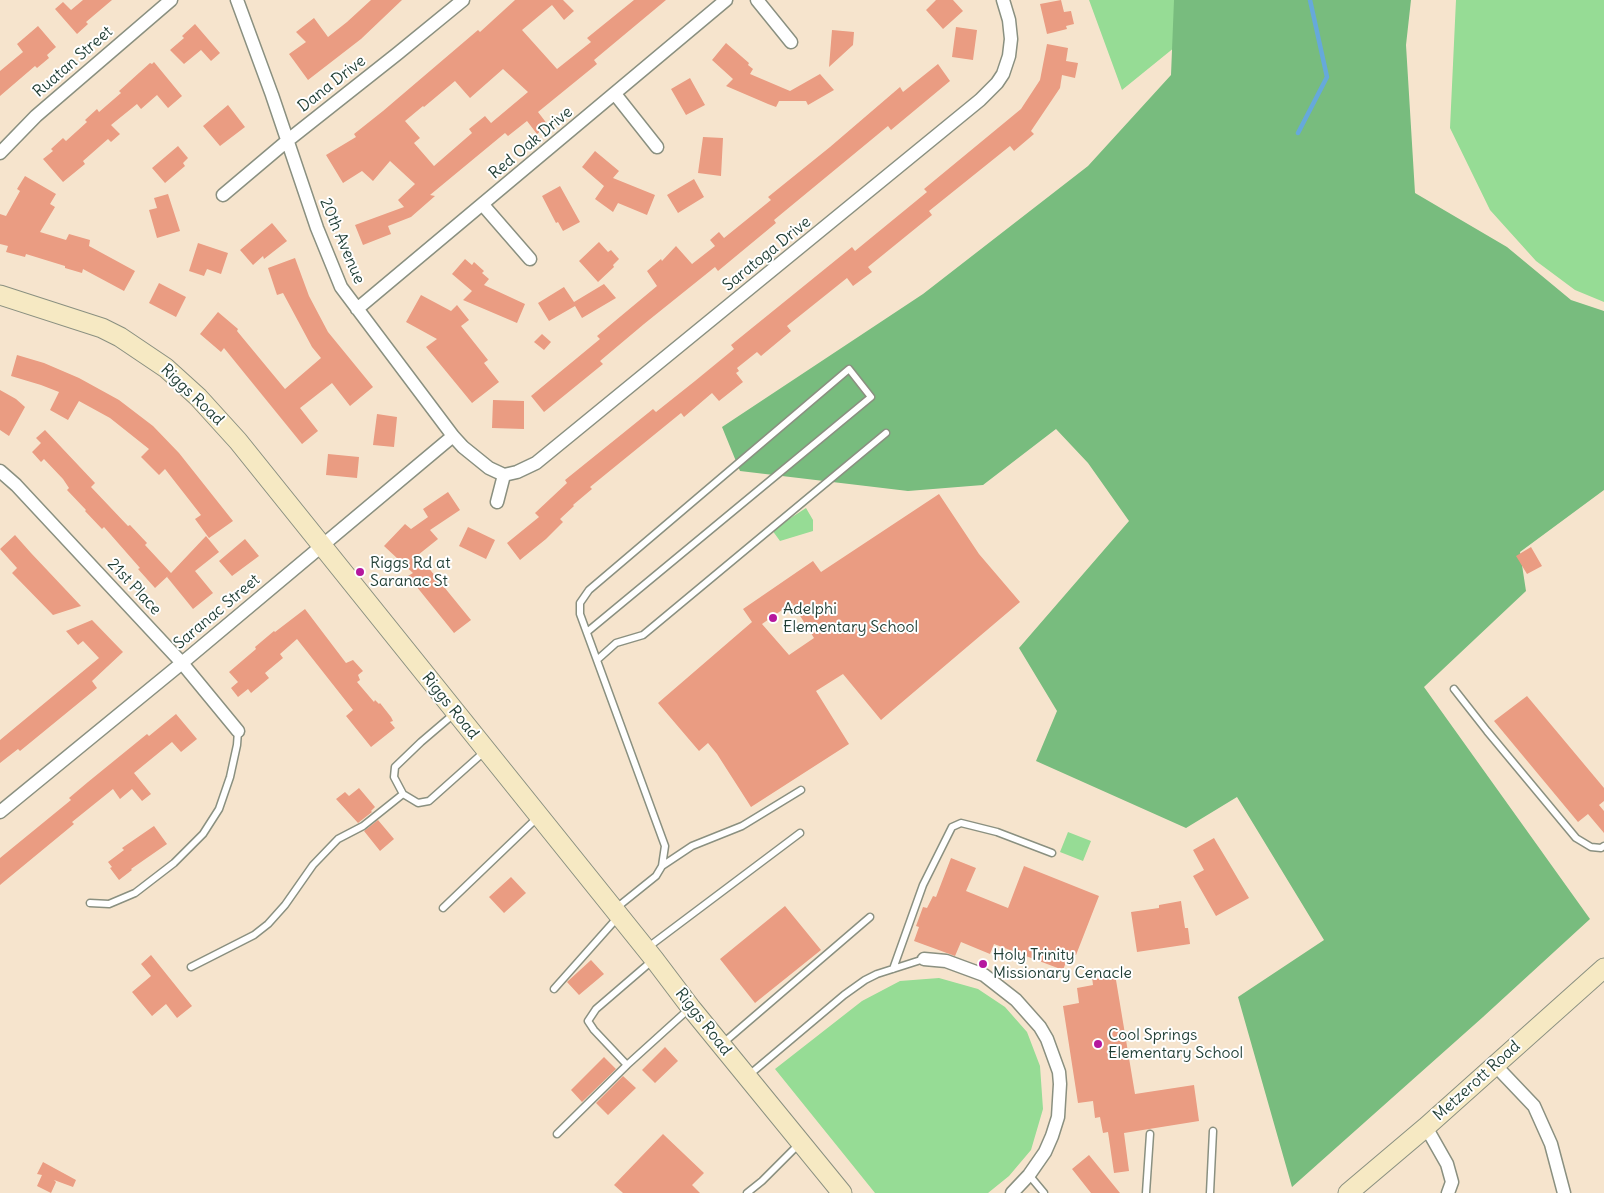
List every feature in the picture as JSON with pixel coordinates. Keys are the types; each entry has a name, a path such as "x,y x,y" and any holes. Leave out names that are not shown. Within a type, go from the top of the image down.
{"main road":[{"name":"Riggs Road","path":"0,295 102,328 120,336 166,368 198,397 238,441 650,954 746,1077 842,1193"},
{"name":"Metzerott Road","path":"1348,1193 1426,1127 1604,968"}],"street":[{"name":"Ruatan Street","path":"0,152 36,116 171,0"},
{"name":"20th Avenue","path":"237,0 333,271 341,287 453,436 488,468 504,475"},
{"name":"Dana Drive","path":"223,195 286,141 463,0"},
{"name":"Red Oak Drive","path":"357,309 726,0"},
{"path":"758,0 791,42"},
{"name":"Saratoga Drive","path":"504,475 517,472 536,463 980,100 1000,78 1009,56 1011,39 1009,20 1003,0"},
{"path":"615,94 657,147"},
{"path":"483,204 530,259"},
{"name":"Saranac Street","path":"0,812 182,663 453,436"},
{"name":"21st Place","path":"0,471 16,485 182,663 238,731"},
{"path":"496,502 504,475"},
{"path":"924,959 946,961 984,975 1016,1000 1040,1027 1047,1039 1059,1072 1058,1117 1045,1152 1029,1175 1012,1193"},
{"path":"1495,1065 1534,1106 1551,1144 1564,1193"},
{"path":"1426,1127 1447,1164 1452,1182 1448,1193"}],"lane":[{"path":"554,989 616,913 656,876 662,866 665,846 580,614 580,603 590,590 849,369 871,397 587,632"},
{"path":"597,660 616,643 643,635 886,433"},
{"path":"1454,689 1576,838 1591,847 1604,846"},
{"path":"456,713 421,742 396,767 394,778 403,794 418,803 429,801 486,750"},
{"path":"90,903 109,904 135,893 174,862 202,834 219,809 230,777 238,731"},
{"path":"662,866 692,846 742,826 801,790"},
{"path":"191,967 254,935 268,924 285,905 313,866 338,839 363,826 403,794"},
{"path":"442,908 538,816"},
{"path":"893,969 924,885 952,827 961,824 997,832 1052,853"},
{"path":"627,1065 588,1021 596,1009 650,954 800,833"},
{"path":"721,1045 870,917"},
{"path":"746,1077 844,995 865,980 877,974 924,959"},
{"path":"557,1134 627,1065 691,1008"},
{"path":"1210,1193 1213,1132"},
{"path":"1146,1193 1150,1134"},
{"path":"747,1193 762,1181 800,1143"},
{"path":"1029,1175 1044,1193"}],"green space":[{"path":"1089,0 1233,0 1122,90"},
{"path":"1174,0 1411,0 1406,45 1415,193 1507,247 1571,300 1604,311 1604,490 1520,552 1526,591 1424,687 1590,919 1292,1187 1238,997 1324,940 1237,797 1186,828 1036,761 1057,711 1019,648 1129,521 1088,463 1056,429 983,485 908,491 740,471 722,427 923,294 1088,166 1171,75"},
{"path":"1456,0 1604,0 1604,302 1575,290 1536,261 1490,210 1450,128"},
{"path":"806,508 813,520 813,531 780,541 772,530"},
{"path":"1068,832 1091,841 1083,861 1060,852"},
{"path":"939,978 978,989 1005,1007 1027,1032 1040,1066 1043,1109 1031,1150 1009,1176 988,1193 875,1193 775,1069 862,1001 900,981"}],"building":[{"path":"83,0 112,0 86,22 88,24 77,34 55,9 63,2 71,10"},
{"path":"371,0 402,0 361,39 308,80 289,54 306,42 296,32 314,18 328,37"},
{"path":"515,0 563,0 574,11 564,20 552,5 522,30 557,69 591,42 587,38 634,0 666,0 594,60 597,64 538,112 548,125 537,134 527,121 508,136 505,133 430,195 435,196 411,217 388,226 391,234 363,245 355,225 404,207 398,200 415,184 390,161 373,181 362,171 343,183 326,155 356,137 354,134 478,30 480,32","holes":["503,69 528,92 491,123 485,116 469,129 472,133 434,166 414,143 420,138 405,121 455,81 470,98"]},
{"path":"936,0 953,0 963,11 943,29 926,10"},
{"path":"1061,0 1064,12 1071,11 1074,24 1066,26 1067,29 1047,34 1040,4"},
{"path":"195,24 220,53 211,61 201,50 184,64 170,50 184,38 182,36"},
{"path":"38,26 56,47 47,55 49,58 37,68 35,66 0,96 0,71 23,52 17,44"},
{"path":"956,27 977,30 973,60 952,57"},
{"path":"832,30 854,32 853,45 829,67"},
{"path":"726,43 749,63 748,65 753,69 750,74 790,91 820,74 834,90 808,105 806,101 779,101 776,107 726,86 733,79 712,60"},
{"path":"1047,44 1068,48 1066,61 1078,63 1075,78 1062,75 1060,88 1031,131 1034,134 1014,151 1010,146 929,211 932,215 868,267 872,272 853,286 847,278 787,326 791,331 761,356 757,352 737,368 739,371 736,373 743,382 719,401 712,393 684,417 681,413 590,487 592,489 560,519 563,522 520,560 507,543 539,517 535,513 567,483 565,480 653,409 656,412 695,381 734,349 731,345 852,247 855,251 927,192 924,189 1021,109 1040,80"},
{"path":"154,62 182,96 168,108 157,95 141,109 137,104 111,125 120,134 111,142 108,139 83,161 85,164 63,182 43,159 53,151 51,149 63,138 66,141 87,122 85,120 97,109 99,112 121,93 119,91 150,63"},
{"path":"938,64 950,81 891,130 888,126 774,220 776,223 718,271 715,267 644,324 600,361 603,364 544,412 531,396 600,339 597,336 657,286 647,271 661,259 662,261 676,246 692,264 715,246 710,240 719,232 724,238 771,200 768,197 900,87 903,92"},
{"path":"690,78 705,105 686,115 671,89"},
{"path":"228,105 245,127 220,146 203,126"},
{"path":"703,137 723,138 721,176 698,173"},
{"path":"178,146 188,158 183,163 185,166 165,183 152,168"},
{"path":"595,151 619,171 613,178 655,195 647,215 618,203 613,212 595,199 604,186 582,167"},
{"path":"25,176 56,194 50,204 55,207 40,232 66,240 69,234 90,240 89,246 135,271 124,291 83,269 82,273 26,254 25,257 6,252 8,246 0,244 0,214 6,216 20,191 17,189"},
{"path":"694,179 704,197 678,213 667,195"},
{"path":"560,186 580,222 563,231 558,222 556,223 542,196"},
{"path":"168,194 180,231 157,238 149,210 157,208 154,198"},
{"path":"272,223 287,241 264,259 263,256 253,265 240,250"},
{"path":"599,242 608,252 611,250 619,259 613,265 614,267 598,282 579,261"},
{"path":"198,243 228,253 221,274 207,269 204,276 189,271"},
{"path":"295,258 309,296 328,332 373,387 350,406 332,383 300,408 318,431 302,444 224,348 221,352 200,334 218,312 238,329 237,331 285,389 321,358 312,347 283,293 277,295 268,268"},
{"path":"465,259 472,265 474,262 484,271 482,273 489,279 484,285 525,304 517,323 463,300 472,291 452,274"},
{"path":"159,283 186,297 176,317 149,303"},
{"path":"604,284 616,298 582,318 575,306 549,321 538,303 564,287 574,302"},
{"path":"421,295 451,311 457,305 469,320 461,326 488,360 484,363 499,382 472,403 426,347 437,339 406,322"},
{"path":"542,334 551,342 544,350 534,342"},
{"path":"17,355 44,363 79,378 119,400 153,426 179,453 233,521 209,538 195,519 201,515 165,469 159,475 141,457 149,449 110,418 79,401 68,420 50,410 59,392 11,376"},
{"path":"0,390 16,399 25,407 9,436 0,430"},
{"path":"493,400 524,401 524,429 492,428"},
{"path":"377,414 397,417 394,447 373,445"},
{"path":"45,430 95,483 91,487 147,543 145,545 171,573 206,536 219,552 195,571 213,593 193,609 167,577 169,575 155,588 104,527 102,529 67,490 69,488 63,479 44,459 41,462 32,452 41,443 36,438"},
{"path":"328,454 359,457 357,478 326,475"},
{"path":"448,492 460,510 430,530 438,539 418,555 471,620 454,633 408,576 413,573 384,546 405,524 411,529 428,517 423,509"},
{"path":"939,494 979,554 1020,602 881,720 843,674 816,691 849,744 751,807 708,743 699,751 658,703 752,622 743,609 813,561 821,572","holes":["792,603 814,638 789,655 762,624"]},
{"path":"468,527 495,540 486,559 459,546"},
{"path":"15,535 81,606 53,615 12,573 17,568 0,549"},
{"path":"245,539 259,556 232,576 219,561"},
{"path":"1531,547 1542,566 1527,574 1516,556"},
{"path":"305,609 346,663 353,660 363,671 358,675 360,680 357,682 374,702 375,700 380,703 393,721 390,722 395,728 371,747 346,716 353,710 297,639 280,654 283,658 265,673 269,678 251,693 248,689 238,697 231,688 238,682 229,672 274,631"},
{"path":"92,620 123,652 92,681 97,688 20,751 18,749 0,763 0,740 99,658 83,641 78,645 66,631"},
{"path":"1527,696 1604,788 1604,801 1599,805 1604,811 1604,833 1588,814 1578,822 1494,721"},
{"path":"176,714 197,739 181,752 172,742 134,773 151,794 142,801 132,789 120,799 113,789 0,885 0,858 71,800 69,798 88,782 147,734 149,736"},
{"path":"359,788 375,807 372,812 358,823 336,799 345,792 349,796"},
{"path":"378,820 394,839 380,851 364,831"},
{"path":"154,826 167,844 131,869 119,880 108,862 124,850 122,848"},
{"path":"1214,838 1249,898 1216,916 1193,876 1204,870 1193,850"},
{"path":"951,858 976,868 966,891 1008,908 1024,866 1099,896 1076,955 1069,954 1063,970 994,944 990,954 961,942 955,956 914,941 919,927 916,926 923,907 927,908 933,896 936,897"},
{"path":"511,877 526,893 504,913 489,897"},
{"path":"1181,901 1185,928 1188,928 1190,944 1137,952 1131,912 1159,908 1159,905"},
{"path":"785,906 821,950 755,1003 720,959"},
{"path":"151,955 192,1006 177,1018 166,1004 152,1016 132,992 151,976 141,964"},
{"path":"591,960 604,974 579,995 567,982"},
{"name":"Cool Springs Elementary School","path":"1115,974 1135,1094 1194,1085 1199,1121 1124,1133 1129,1171 1114,1173 1108,1132 1103,1133 1100,1117 1095,1118 1093,1101 1078,1103 1063,1006 1079,1003 1077,988 1093,985 1092,977"},
{"path":"665,1047 678,1061 655,1083 642,1070"},
{"path":"604,1057 616,1069 582,1102 571,1090"},
{"path":"623,1076 636,1088 608,1115 596,1103"},
{"path":"663,1134 704,1173 692,1185 700,1193 623,1193 614,1185"},
{"path":"1089,1155 1120,1193 1091,1193 1072,1169"},
{"path":"43,1162 76,1180 73,1187 54,1180 56,1182 51,1193 37,1186 42,1175 37,1174"}],"waterway":[{"path":"1298,133 1327,77 1310,0"}],"place":[{"name":"Riggs Rd at Saranac St","path":"360,572"},
{"name":"Adelphi Elementary School","path":"773,618"},
{"name":"Holy Trinity Missionary Cenacle","path":"983,964"},
{"name":"Cool Springs Elementary School","path":"1098,1044"}]}
